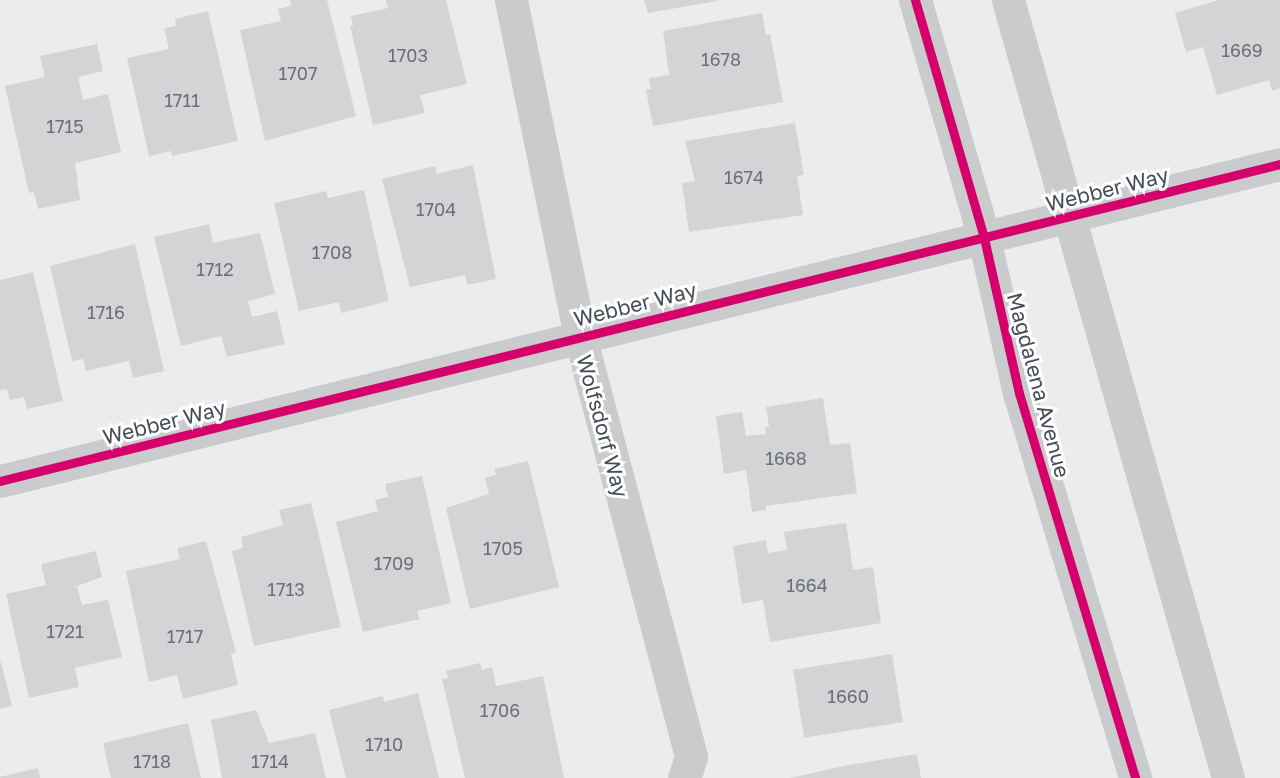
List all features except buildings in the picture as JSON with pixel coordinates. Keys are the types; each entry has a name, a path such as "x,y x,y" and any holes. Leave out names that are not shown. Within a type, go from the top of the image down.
{"street":[{"name":"Wolfsdorf Way","path":"511,0 580,336 691,757 684,778"},
{"name":"Magdalena Avenue","path":"915,0 984,238 1019,393 1135,778"},
{"path":"1008,0 1228,778"},
{"name":"Webber Way","path":"0,481 1280,164"}],"cycle path":[{"path":"915,0 984,238 1019,393 1135,778"},
{"path":"0,481 1280,164"}]}
